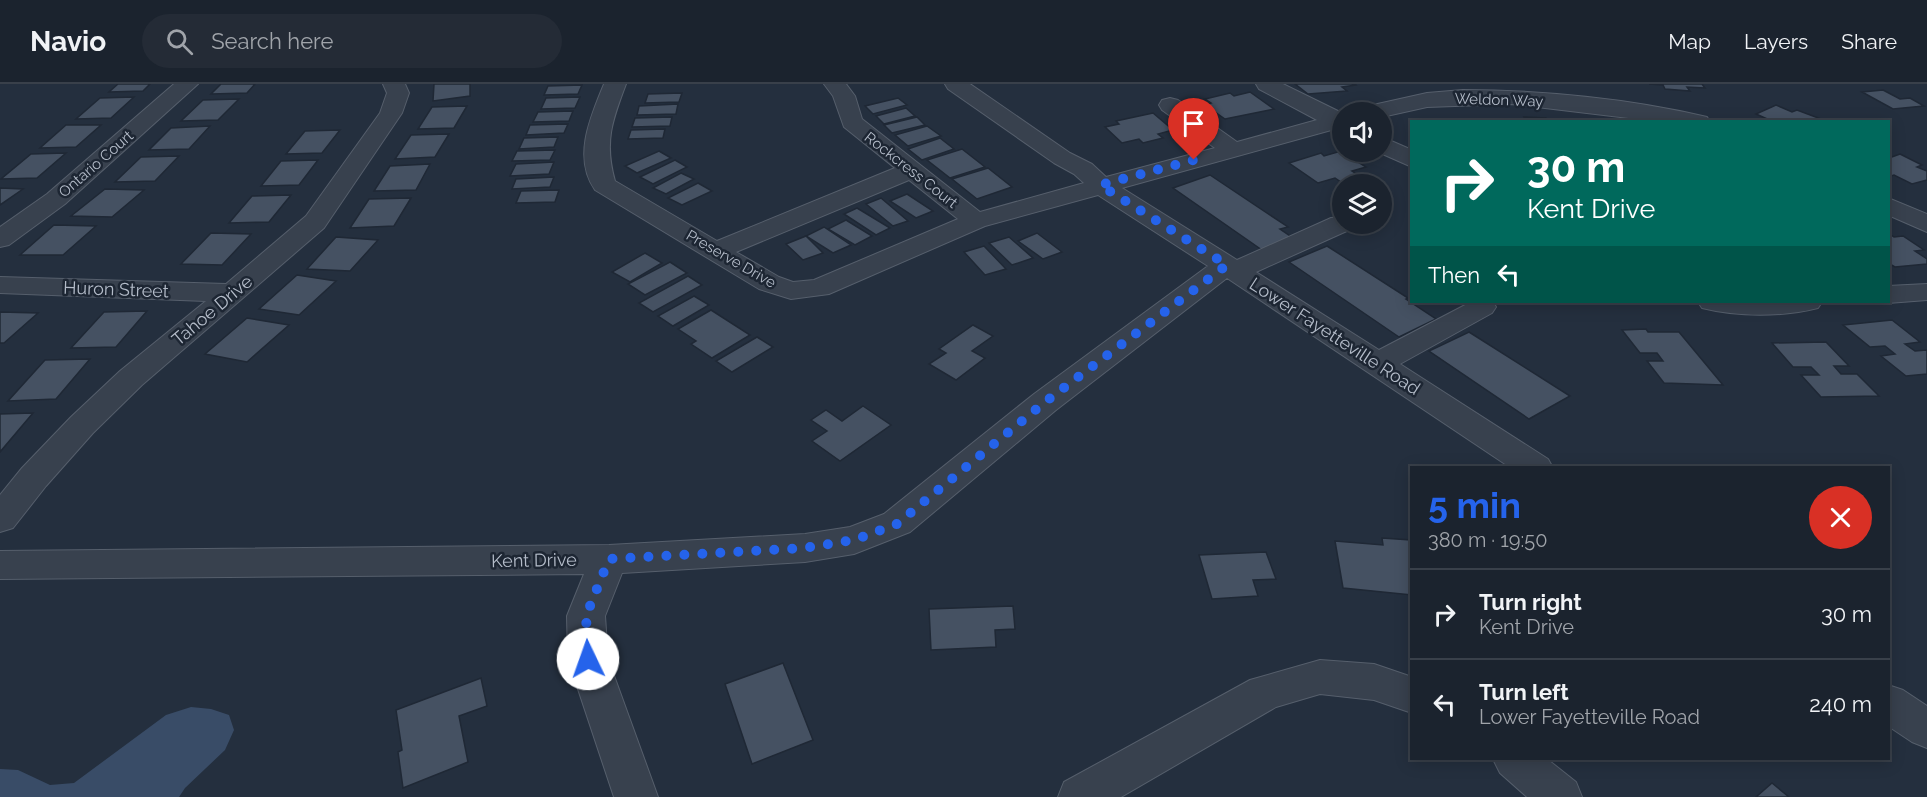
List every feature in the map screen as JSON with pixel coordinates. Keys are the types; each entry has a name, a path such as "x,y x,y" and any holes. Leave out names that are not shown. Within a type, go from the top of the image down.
{"street":[{"name":"Ontario Court","path":"0,238 56,199 187,84"},
{"name":"Tahoe Drive","path":"0,519 34,477 90,417 131,378 315,222 391,113 398,93 394,84"},
{"name":"Preserve Drive","path":"615,84 595,135 596,161 604,185 769,283 791,291 819,288 976,221 1100,185"},
{"name":"Rockcress Court","path":"835,84 844,96 852,122 976,221"},
{"name":"Lower Fayetteville Road","path":"956,84 1062,158 1083,169 1100,185 1378,363 1533,466"},
{"path":"1267,84 1332,117"},
{"path":"1600,112 1602,84"},
{"name":"Weldon Way","path":"1392,108 1427,100 1508,91 1600,112 1679,120"},
{"path":"1170,105 1232,149"},
{"path":"1100,185 1332,124"},
{"path":"1392,149 1410,159"},
{"path":"715,251 912,170"},
{"name":"Kent Drive","path":"0,565 609,559 804,548 854,540 897,524 1045,402 1231,268 1332,227"},
{"name":"Huron Street","path":"0,285 232,293"},
{"path":"1890,295 1927,291"},
{"path":"1722,303 1753,306 1794,303"},
{"path":"1378,363 1482,307"},
{"path":"609,559 586,616 588,659 636,797"},
{"path":"1080,797 1265,693 1320,677 1374,681 1410,694"},
{"path":"1890,704 1927,729"},
{"path":"1516,760 1560,797"}],"water":[{"path":"191,707 211,709 229,715 234,730 225,750 185,788 179,797 0,797 0,769 18,770 50,785 74,783 166,715"}],"building":[{"path":"118,84 150,84 143,91 109,92"},
{"path":"221,84 255,84 247,93 211,94"},
{"path":"434,84 470,84 470,96 433,101"},
{"path":"1295,84 1356,85 1342,87 1347,91 1308,94"},
{"path":"1649,84 1702,84 1705,88 1687,87 1690,91 1665,89 1663,85"},
{"path":"582,85 578,94 544,95 548,86"},
{"path":"1883,90 1900,99 1910,98 1924,106 1893,109 1862,92"},
{"path":"1250,92 1274,109 1225,119 1205,105 1211,103 1205,99 1230,93 1234,96"},
{"path":"682,93 679,102 645,103 648,94"},
{"path":"134,97 111,118 76,119 100,98"},
{"path":"580,97 575,108 541,109 546,98"},
{"path":"898,98 907,105 873,114 865,106"},
{"path":"239,99 218,120 181,121 203,100"},
{"path":"678,104 676,114 637,115 639,106"},
{"path":"1776,105 1792,112 1797,110 1821,119 1770,120 1756,114"},
{"path":"467,106 454,128 418,129 432,107"},
{"path":"906,108 915,116 884,124 876,116"},
{"path":"573,111 569,121 533,122 538,112"},
{"path":"1153,113 1173,130 1158,134 1163,138 1143,143 1139,139 1122,143 1105,127 1119,124 1116,121"},
{"path":"672,117 670,126 632,127 635,118"},
{"path":"917,117 925,125 892,133 884,125"},
{"path":"1524,117 1548,120 1526,120"},
{"path":"568,124 564,133 526,135 530,125"},
{"path":"66,125 101,125 76,147 40,148"},
{"path":"210,126 189,149 149,150 171,128"},
{"path":"927,126 941,136 908,146 895,135"},
{"path":"665,129 663,138 628,139 631,130"},
{"path":"340,130 322,153 286,154 305,131"},
{"path":"449,134 435,157 395,159 411,135"},
{"path":"558,137 554,147 519,149 524,138"},
{"path":"940,138 954,149 922,160 908,149"},
{"path":"962,149 985,167 950,178 927,160"},
{"path":"555,150 550,160 512,161 517,151"},
{"path":"659,151 671,158 637,173 625,166"},
{"path":"66,153 37,178 1,179 31,154"},
{"path":"1321,153 1324,156 1332,154 1332,162 1358,162 1366,167 1352,171 1357,174 1332,174 1332,179 1318,183 1289,163"},
{"path":"1900,154 1922,165 1917,167 1927,171 1927,180 1912,184 1894,175 1890,176 1890,156"},
{"path":"179,156 155,181 115,182 141,157"},
{"path":"318,160 299,185 261,186 281,161"},
{"path":"675,160 687,167 653,184 640,177"},
{"path":"554,162 549,174 510,176 516,164"},
{"path":"430,164 416,190 374,191 390,166"},
{"path":"988,168 1012,187 977,199 952,179"},
{"path":"681,173 694,179 666,194 653,188"},
{"path":"1210,175 1288,227 1280,229 1293,238 1262,250 1173,188"},
{"path":"554,177 550,187 512,189 516,179"},
{"path":"698,183 712,191 682,205 668,198"},
{"path":"0,188 23,189 0,205"},
{"path":"105,189 144,190 112,217 71,216"},
{"path":"559,190 555,202 516,203 521,191"},
{"path":"907,194 933,211 916,218 890,201"},
{"path":"291,195 269,222 229,223 252,196"},
{"path":"411,198 394,226 350,228 369,199"},
{"path":"881,198 908,221 893,226 866,204"},
{"path":"857,208 890,228 876,235 844,214"},
{"path":"846,220 872,236 855,245 828,229"},
{"path":"54,225 96,226 63,255 20,255"},
{"path":"824,227 851,245 833,253 806,236"},
{"path":"211,233 251,234 222,265 181,264"},
{"path":"1037,233 1062,252 1043,259 1018,241"},
{"path":"1890,234 1894,237 1903,236 1924,250 1915,251 1927,259 1927,264 1895,267 1890,264"},
{"path":"806,236 823,253 803,260 786,244"},
{"path":"336,237 378,240 350,271 307,269"},
{"path":"1009,237 1033,258 1012,265 989,243"},
{"path":"984,246 1006,269 985,275 964,252"},
{"path":"1327,246 1408,298 1406,299 1410,303 1436,319 1399,337 1289,262"},
{"path":"645,253 662,263 630,282 612,272"},
{"path":"670,262 687,273 645,295 628,284"},
{"path":"297,275 336,281 299,315 259,309"},
{"path":"688,276 702,285 653,312 639,303"},
{"path":"694,296 709,305 673,326 658,316"},
{"path":"711,310 750,335 712,358 691,344 696,341 678,329"},
{"path":"147,311 116,347 71,348 104,312"},
{"path":"0,312 38,313 4,343 0,343"},
{"path":"247,318 289,325 247,362 205,354"},
{"path":"1892,320 1920,342 1905,344 1915,351 1927,350 1927,374 1906,376 1881,356 1895,354 1885,346 1870,347 1843,325"},
{"path":"973,325 993,336 972,351 985,358 956,380 929,364 946,353 939,349"},
{"path":"1646,329 1648,332 1679,332 1723,385 1664,383 1647,361 1663,361 1657,353 1640,353 1622,330"},
{"path":"1469,332 1570,396 1529,419 1429,351"},
{"path":"757,337 773,347 732,372 716,361"},
{"path":"1826,342 1849,366 1834,366 1841,374 1857,374 1879,396 1821,397 1801,375 1819,375 1811,367 1793,367 1772,343"},
{"path":"90,359 56,399 8,401 45,360"},
{"path":"863,406 891,425 840,461 812,441 827,431 811,420 826,410 842,421"},
{"path":"33,413 0,452 0,414"},
{"path":"1382,538 1410,540 1410,595 1343,588 1335,541 1383,545"},
{"path":"1266,552 1276,579 1253,580 1258,596 1212,599 1199,555"},
{"path":"1013,606 1015,629 995,630 996,647 931,650 929,609"},
{"path":"783,663 813,740 752,764 725,684"},
{"path":"481,678 487,706 459,716 468,762 403,788 398,752 402,750 396,710"},
{"path":"1772,783 1789,797 1756,797"}],"route":[{"path":"588,659 586,616 609,559 804,548 854,540 897,524 1045,402 1227,265 1100,185 1194,160"}]}
